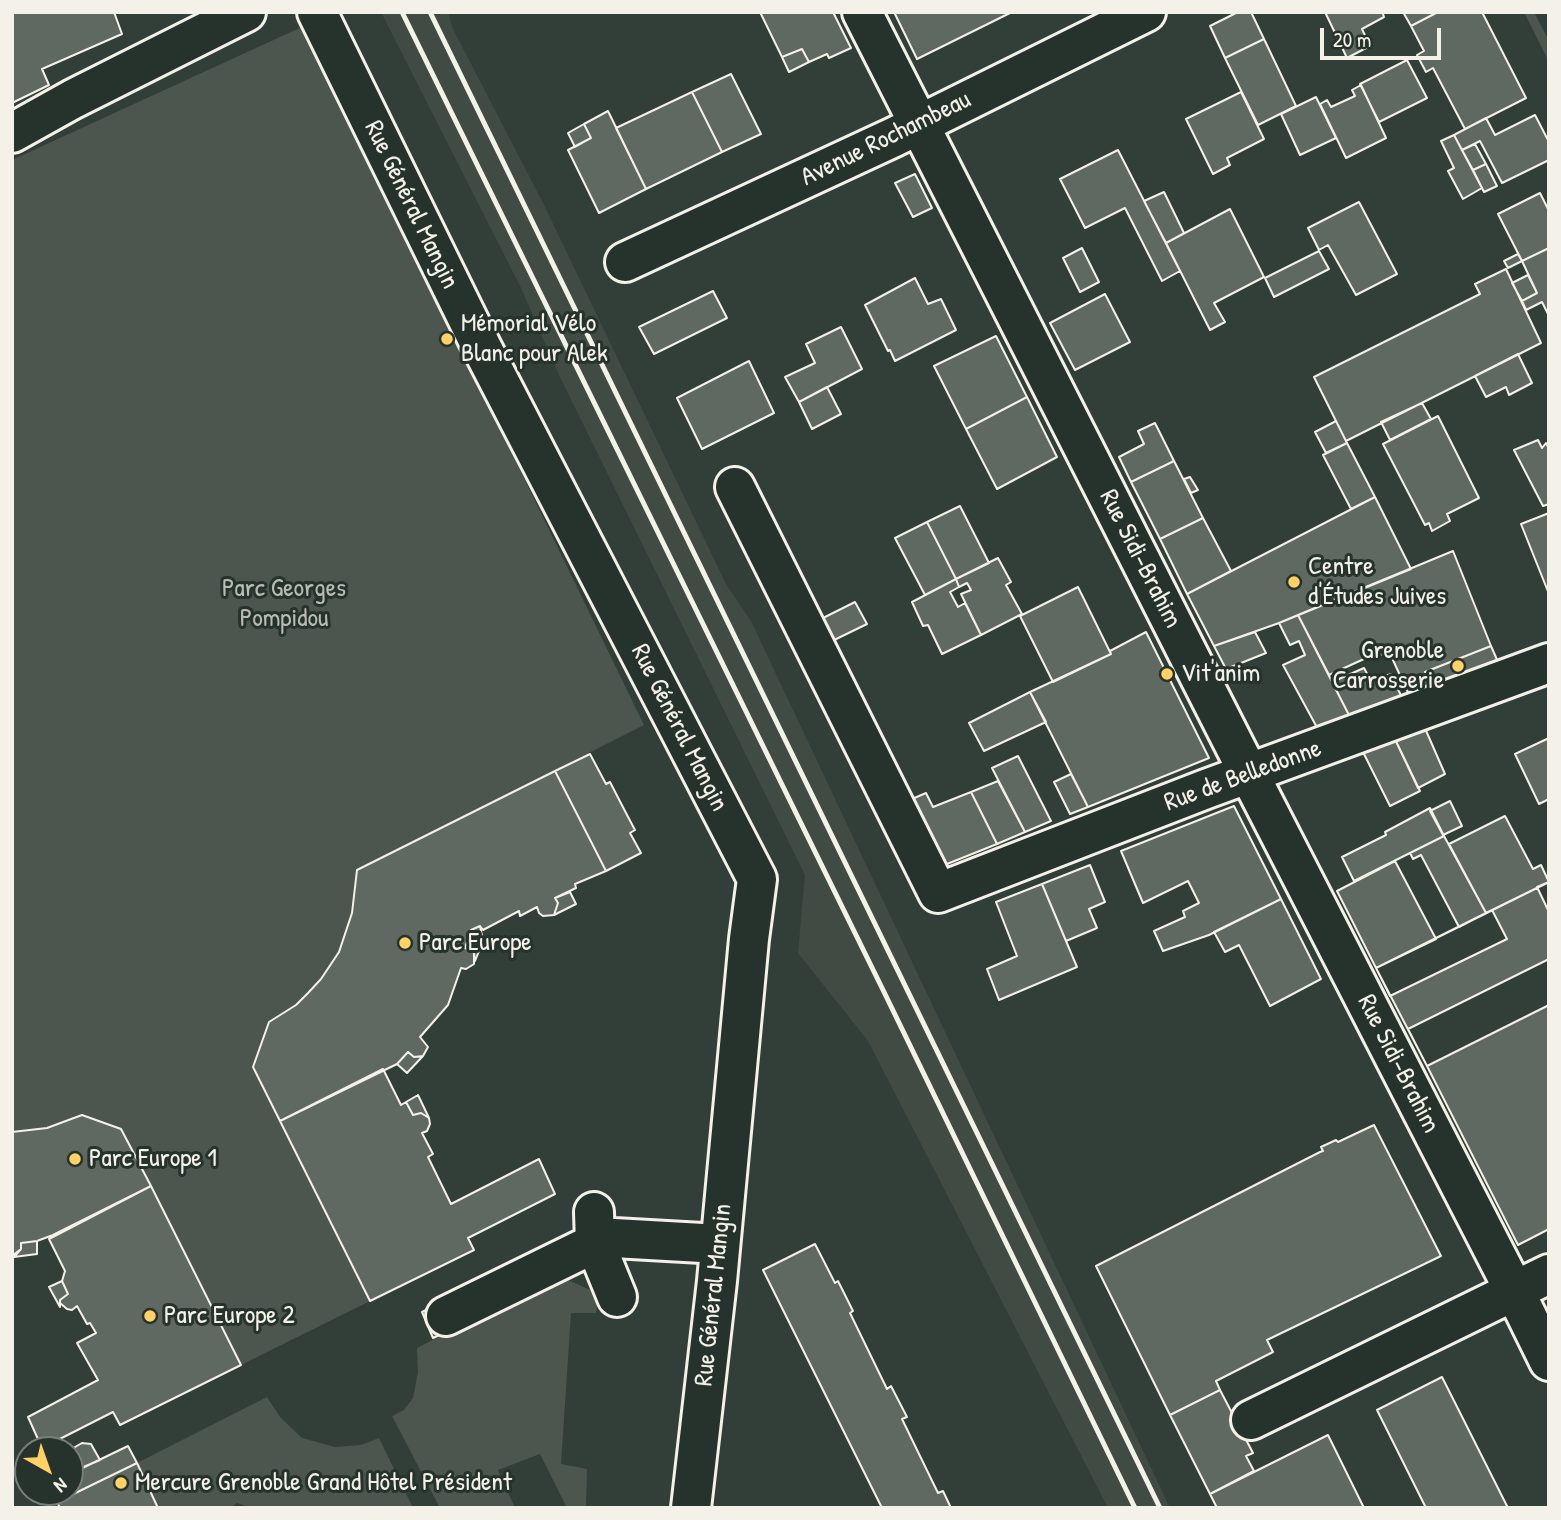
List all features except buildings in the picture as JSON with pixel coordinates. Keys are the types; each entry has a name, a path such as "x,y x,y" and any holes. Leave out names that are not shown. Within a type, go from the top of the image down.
{"street":[{"path":"12,133 73,99 246,12"},
{"name":"Rue Général Mangin","path":"317,12 488,360 757,879 691,1508"},
{"name":"Rue Sidi-Brahim","path":"862,12 1549,1361"},
{"name":"Avenue Rochambeau","path":"625,262 918,124 1146,12"},
{"name":"Rue de Belledonne","path":"735,487 938,893 1549,663"},
{"path":"594,1228 614,1237 720,1244"},
{"path":"594,1228 617,1297"},
{"path":"446,1316 594,1228"},
{"path":"1251,1420 1549,1274"}],"shaded area":[{"path":"381,12 448,12 453,29 543,203 726,584 751,621 1170,1508 1108,1508 868,1041 798,953 805,875 559,375 521,288"}],"green space":[{"path":"1524,12 1534,12 1549,41 1549,62"},
{"name":"Parc Georges Pompidou","path":"304,26 644,725 357,870 352,913 339,952 321,979 296,1005 269,1022 253,1067 370,1301 241,1365 121,1129 82,1115 47,1128 12,1132 12,160"},
{"path":"568,1280 595,1292 598,1303 596,1313 571,1313 561,1464 587,1469 586,1508 567,1508 540,1454 498,1470 515,1508 440,1508 392,1416 404,1410 413,1398 418,1372 417,1348 545,1282"},
{"path":"267,1397 280,1417 302,1438 335,1447 361,1445 379,1438 413,1508 252,1508 237,1503 230,1508 158,1507 137,1463"}],"railway":[{"path":"402,12 1135,1508"},
{"path":"430,12 1160,1508"}],"place":[{"name":"Mémorial Vélo Blanc pour Alek","path":"447,339"},
{"name":"Centre d'Études Juives","path":"1294,582"},
{"name":"Grenoble Carrosserie","path":"1458,666"},
{"name":"Vit'anim","path":"1167,674"},
{"name":"Parc Europe","path":"405,943"},
{"name":"Parc Europe 1","path":"75,1159"},
{"name":"Parc Europe 2","path":"150,1316"},
{"name":"Mercure Grenoble Grand Hôtel Président","path":"121,1483"}]}
